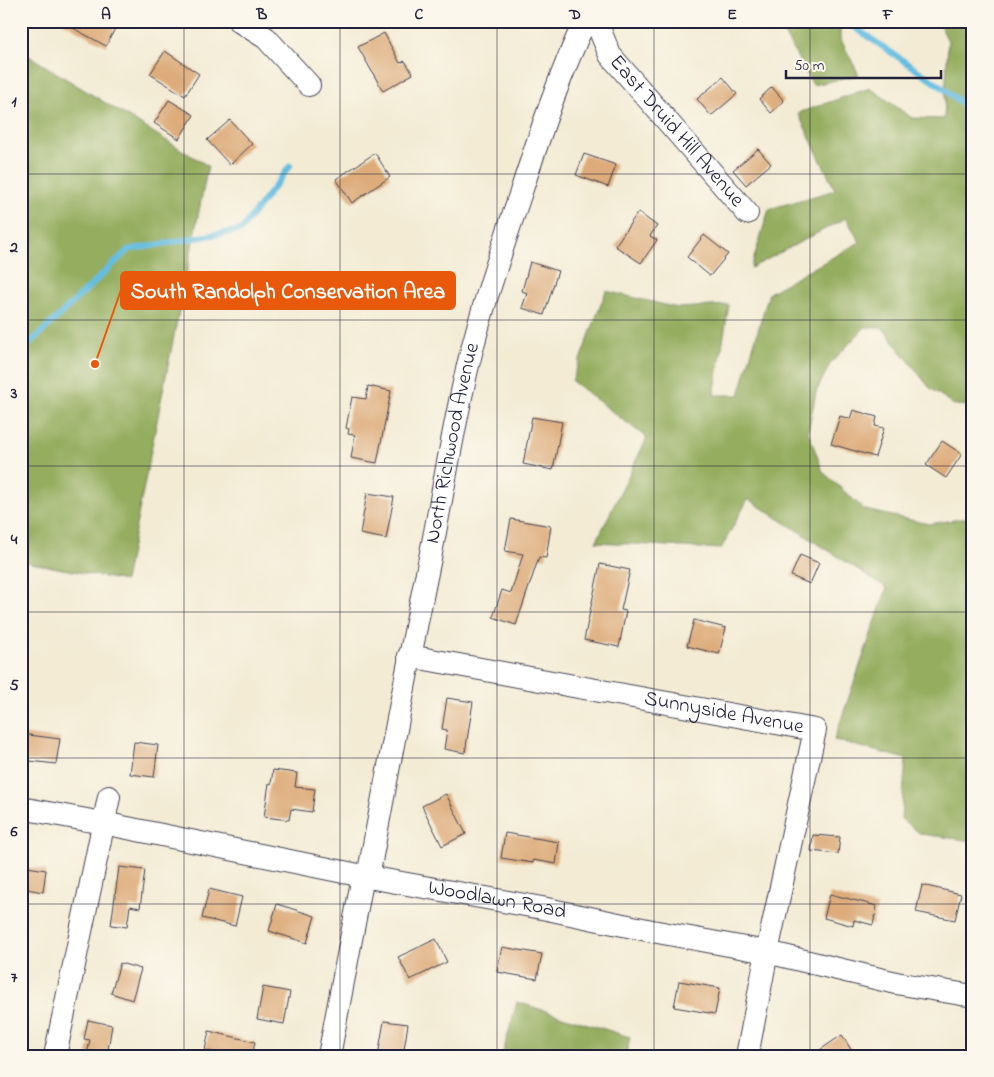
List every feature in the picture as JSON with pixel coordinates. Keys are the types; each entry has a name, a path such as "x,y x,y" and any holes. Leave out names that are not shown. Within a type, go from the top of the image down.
{"street":[{"path":"239,21 266,38 309,85"},
{"name":"North Richwood Avenue","path":"329,1056 462,391 496,267 532,159 572,50 585,21"},
{"name":"East Druid Hill Avenue","path":"596,21 610,55 747,213"},
{"name":"Sunnyside Avenue","path":"409,656 815,730 767,952"},
{"path":"55,1056 109,797"},
{"name":"Woodlawn Road","path":"21,808 103,822 365,876 767,952 896,983 973,996"},
{"path":"747,1056 767,952"}],"green space":[{"path":"777,21 840,21 840,38 859,75 813,85"},
{"path":"938,21 973,21 973,406 954,405 929,387 882,327 865,327 830,364 816,392 808,431 823,472 865,510 929,524 973,517 973,841 921,834 901,819 906,759 834,740 887,588 748,499 721,549 596,542 647,438 572,381 606,291 678,308 729,305 714,395 739,395 769,293 860,242 846,218 751,268 769,209 835,190 798,113 870,88 912,118 944,119 948,41"},
{"path":"21,51 208,166 125,581 21,561"},
{"path":"517,1002 630,1037 626,1056 502,1056"}],"building":[{"path":"60,21 119,21 106,46"},
{"path":"384,33 400,63 405,61 413,74 383,91 358,47"},
{"path":"165,51 199,74 185,96 150,74"},
{"path":"723,77 737,94 711,116 697,99"},
{"path":"772,87 784,101 771,113 759,99"},
{"path":"169,100 194,115 179,139 154,123"},
{"path":"230,120 252,144 230,165 207,140"},
{"path":"758,149 771,164 746,185 733,170"},
{"path":"375,153 390,177 352,203 336,179"},
{"path":"584,154 616,165 608,187 576,175"},
{"path":"638,212 657,226 650,236 657,240 641,263 615,246"},
{"path":"704,235 728,254 710,276 687,257"},
{"path":"530,262 558,271 544,315 522,308 527,293 522,291"},
{"path":"368,386 391,391 377,463 351,458 355,435 348,434 349,429 346,428 352,397 366,399"},
{"path":"853,410 877,417 875,426 884,428 875,457 831,444 840,416 850,419"},
{"path":"532,417 562,422 553,470 523,464"},
{"path":"942,441 962,454 946,478 926,465"},
{"path":"367,493 394,497 386,539 360,534"},
{"path":"511,519 551,526 546,558 539,557 516,625 493,617 502,590 511,593 523,554 505,551"},
{"path":"800,555 819,563 810,584 791,576"},
{"path":"600,564 630,570 621,610 626,611 619,647 584,640"},
{"path":"694,620 726,628 719,654 687,646"},
{"path":"447,698 473,702 465,753 444,749 447,730 442,729"},
{"path":"21,734 60,739 56,764 21,760"},
{"path":"134,742 158,745 154,777 130,774"},
{"path":"273,770 297,773 295,787 315,789 312,812 291,809 289,820 264,817"},
{"path":"446,794 466,834 442,846 422,806"},
{"path":"505,833 559,842 556,864 533,860 533,863 501,858"},
{"path":"813,835 840,837 838,854 811,851"},
{"path":"21,866 46,870 43,892 21,888"},
{"path":"119,867 145,870 140,908 130,906 127,927 111,925"},
{"path":"922,885 961,894 955,920 916,912"},
{"path":"209,889 242,897 235,926 202,918"},
{"path":"830,894 877,906 873,925 854,920 853,926 824,918"},
{"path":"277,904 315,916 307,943 269,931"},
{"path":"436,939 447,962 410,980 398,957"},
{"path":"502,947 542,954 537,979 497,972"},
{"path":"120,963 141,969 132,1000 111,993"},
{"path":"679,981 720,988 715,1014 674,1007"},
{"path":"263,987 290,992 284,1024 257,1019"},
{"path":"88,1020 112,1025 107,1056 87,1054 90,1040 84,1039"},
{"path":"384,1021 408,1024 403,1056 378,1056"},
{"path":"209,1031 255,1042 252,1056 227,1056 205,1050"},
{"path":"842,1035 855,1056 811,1056"}],"waterway":[{"path":"845,21 942,87 973,113"},
{"path":"21,352 128,250 241,230 290,166"}],"place":[{"name":"South Randolph Conservation Area","path":"95,364"}]}
